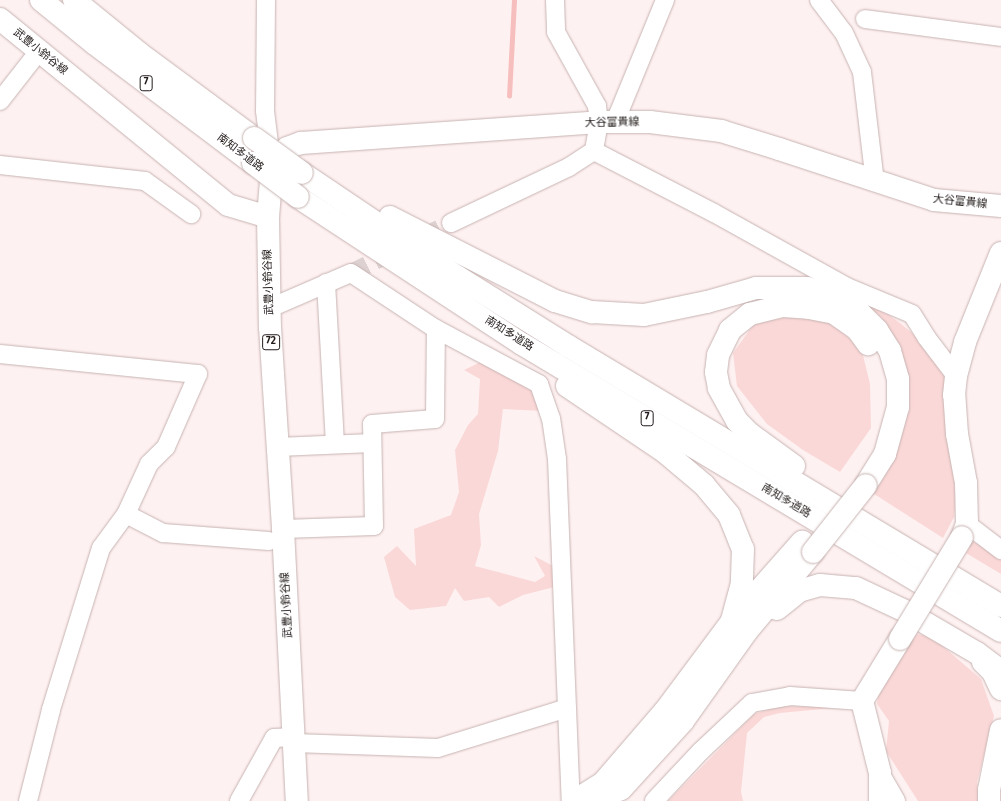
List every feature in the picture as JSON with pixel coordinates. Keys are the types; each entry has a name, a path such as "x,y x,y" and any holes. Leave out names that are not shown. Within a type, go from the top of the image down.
{"main road":[{"name":"南知多道路","path":"41,0 101,49 262,165 298,197 360,239 522,344 1001,631"},
{"name":"南知多道路","path":"74,0 139,53 254,138 309,178 431,260 562,342 1001,606"},
{"name":"武豊小鈴谷線","path":"0,19 228,205 268,217 270,308 278,447 276,535 294,740 297,801"},
{"name":"大谷富貴線","path":"262,165 286,148 301,143 607,122 650,122 721,131 934,200 1001,206"},
{"path":"262,165 268,217"},
{"path":"309,178 329,180 410,228 555,301 592,312 644,314 707,302 756,288 807,288 834,296 856,309 877,330 890,351 898,379 898,407 885,454 860,480 808,547 603,783 574,801"},
{"path":"360,239 386,268 666,452 704,485 729,515 743,549 740,626 683,721 621,789 597,800 588,801"},
{"path":"880,801 880,773 862,701 965,531 966,483 956,426 954,395 956,376 965,342 1001,252"},
{"path":"860,480 883,418 884,384 876,355 857,329 834,313 809,308 782,306 750,314 730,330 718,355 716,372 719,388 737,421 750,434 784,459 1001,593"},
{"path":"740,626 799,591 820,585 856,588 905,611 977,653 1001,671"},
{"path":"977,653 982,661 993,672 1001,689"},
{"path":"989,801 989,790 1001,730"}],"street":[{"path":"262,165 265,111 266,0"},
{"path":"555,0 556,32 607,122"},
{"path":"451,222 569,167 594,151 665,0"},
{"path":"819,0 844,33 862,72 875,182"},
{"path":"866,19 1001,37"},
{"path":"0,101 39,51"},
{"path":"594,151 714,213 847,287 912,314 927,338 956,376"},
{"path":"0,165 145,181 191,214"},
{"path":"270,308 351,273 436,329 539,384 551,418 556,459 571,801"},
{"path":"326,283 335,444"},
{"path":"126,514 163,533 276,535 374,526 372,424 435,419 436,329"},
{"path":"0,354 198,374 166,447 149,464 126,514 102,548 51,710 28,801"},
{"path":"278,447 372,443"},
{"path":"965,531 1001,550"},
{"path":"654,801 701,751 752,703 790,696 862,701"},
{"path":"238,801 274,738 438,748 567,708"},
{"path":"880,773 896,801"}],"shaded area":[{"path":"838,287 873,304 900,323 925,344 947,370 957,493 954,517 943,538 871,492 905,425 907,370 881,317"},
{"path":"794,313 829,323 861,347 870,384 871,428 840,472 803,450 767,424 737,386 733,353 754,324"},
{"path":"485,360 534,387 543,411 503,409 498,451 479,514 481,545 475,566 535,582 545,576 534,556 553,566 558,586 523,595 499,607 489,597 464,601 455,588 446,606 410,610 395,597 384,557 397,546 416,566 414,529 451,515 459,492 455,450 468,425 478,414 480,379 464,370"},
{"path":"973,542 986,547 1001,558 1001,574 966,553"},
{"path":"917,634 932,637 981,679 994,716 977,782 979,801 918,801 886,751 889,721 877,704 880,685"},
{"path":"779,706 844,707 780,713 764,717 747,733 741,792 743,801 668,801 754,714"}],"waterway":[{"path":"509,96 514,0"}],"tunnel":[{"path":"351,273 451,223"}]}
